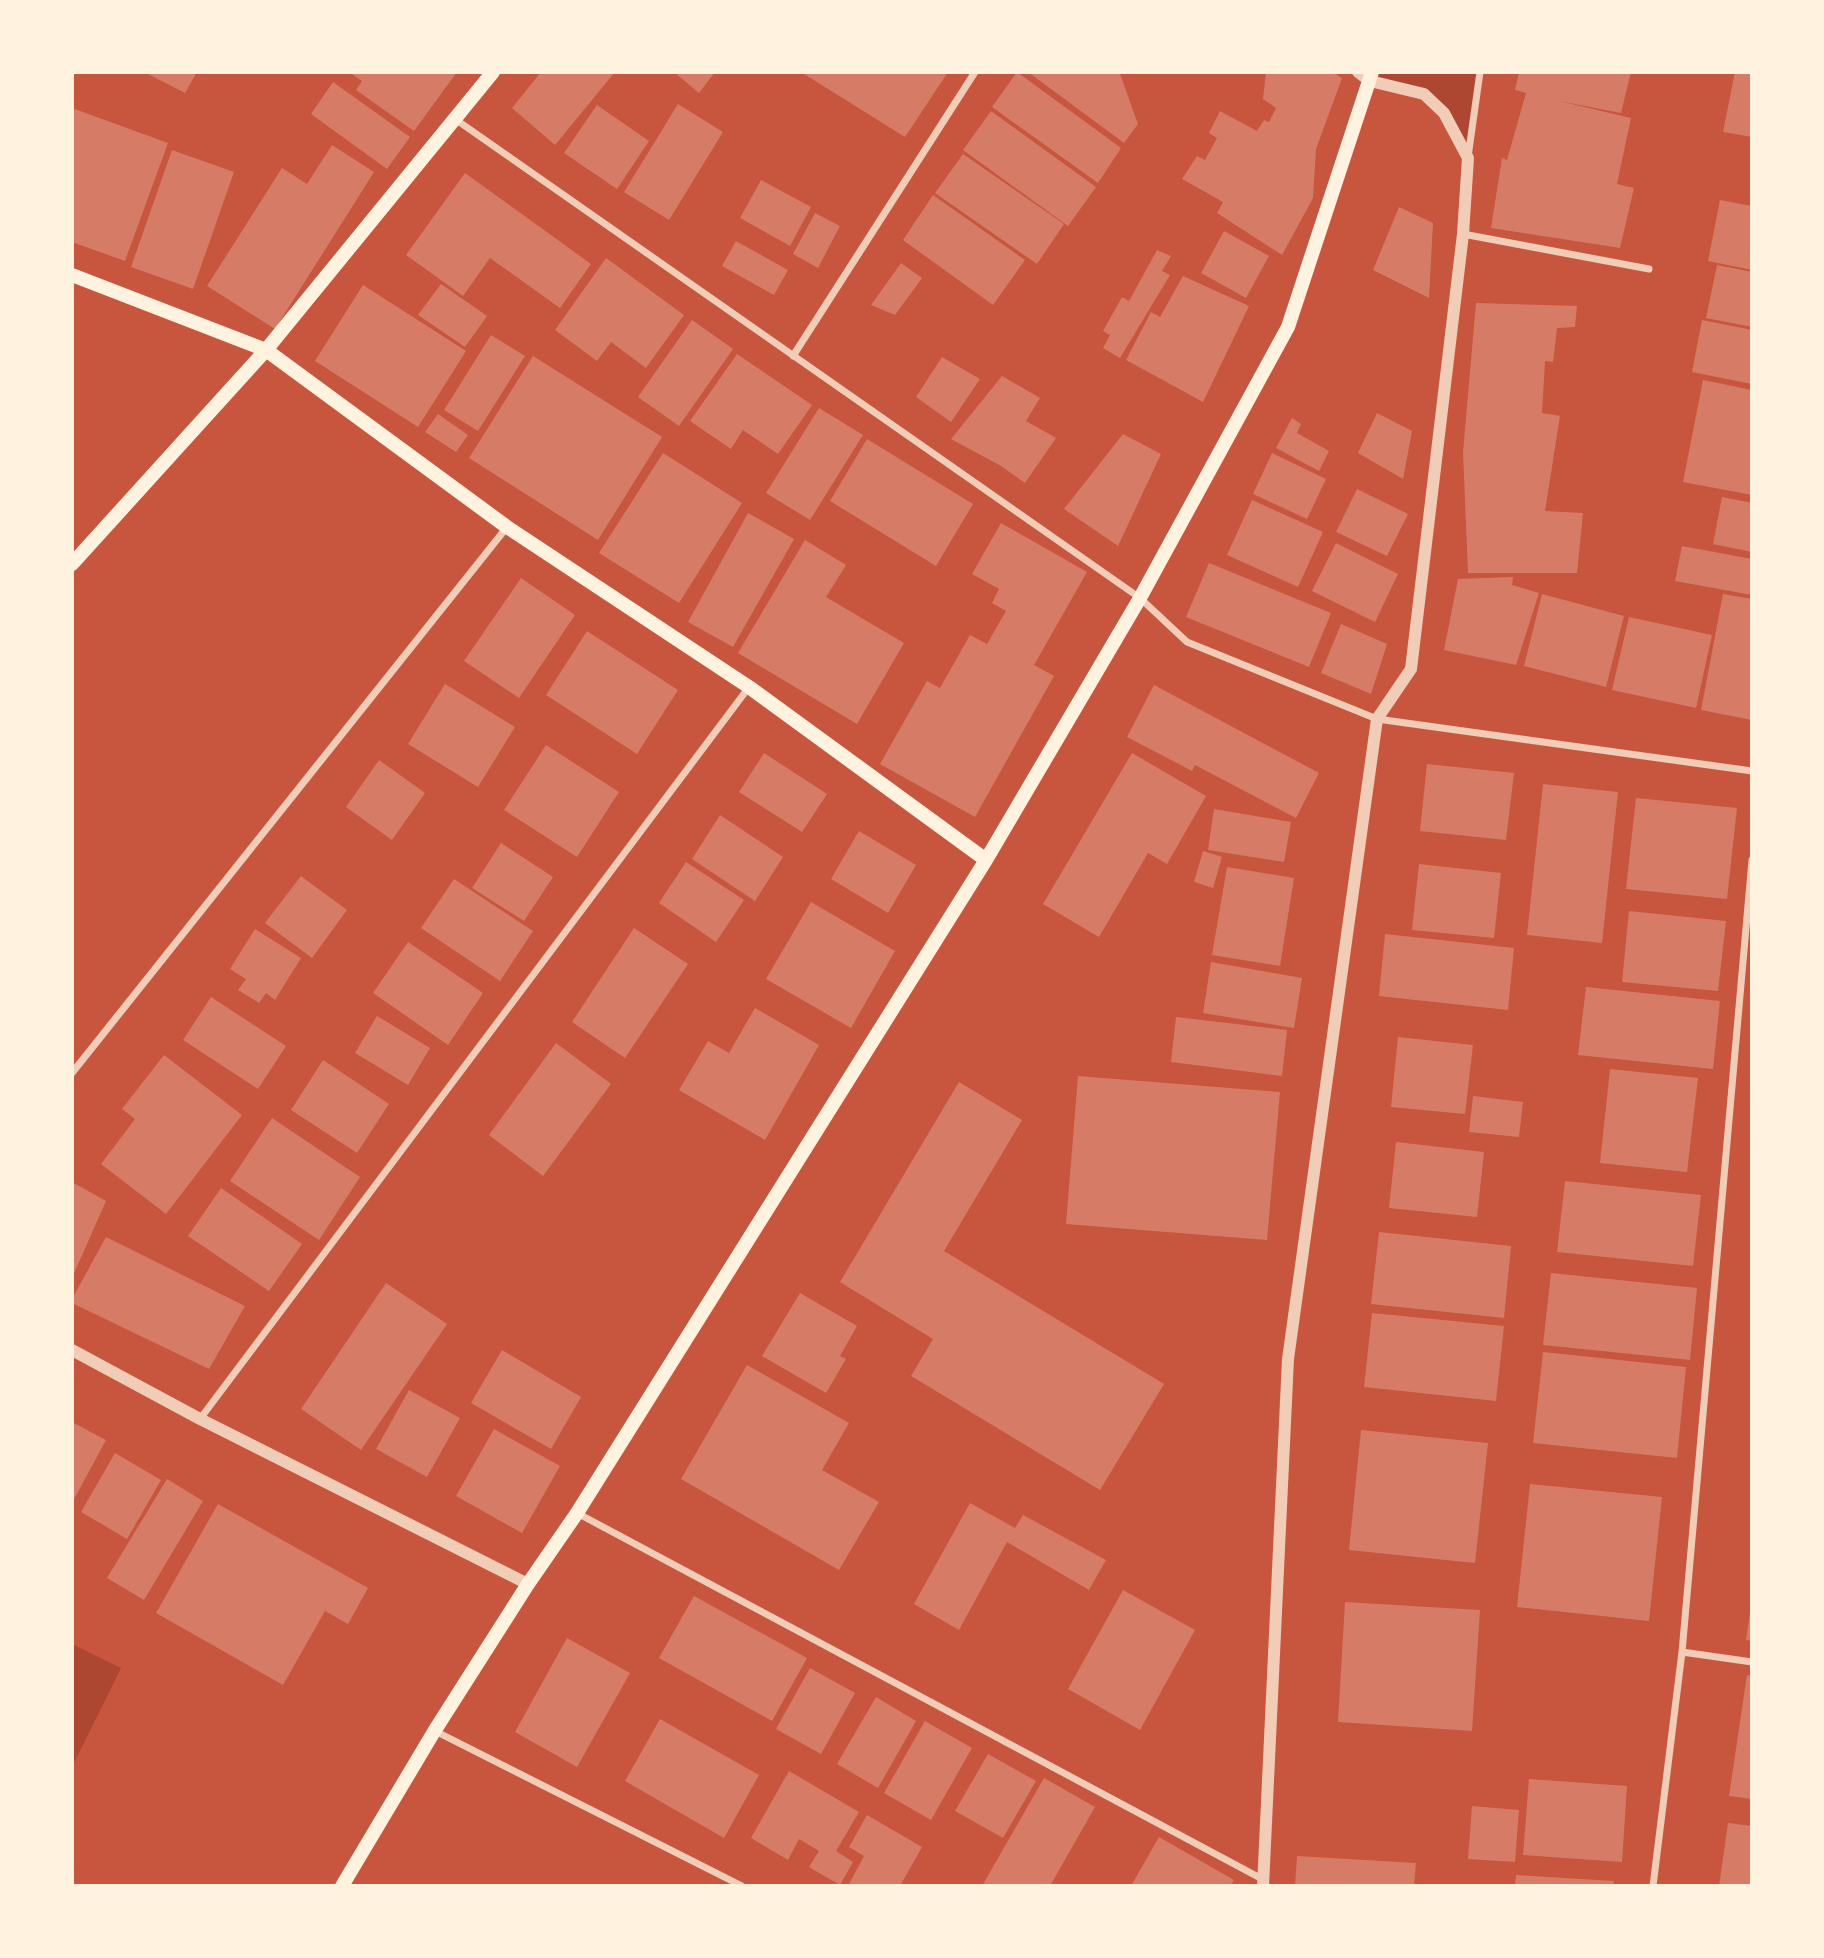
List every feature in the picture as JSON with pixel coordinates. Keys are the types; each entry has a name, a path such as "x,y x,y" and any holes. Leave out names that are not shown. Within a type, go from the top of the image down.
{"main road":[{"path":"72,564 265,350 493,72"},
{"path":"342,1886 435,1730 528,1584 578,1513 986,860 1140,598 1288,327 1367,75"},
{"path":"72,275 265,350 507,527 749,687 986,860"}],"street":[{"path":"793,356 975,72"},
{"path":"578,1513 1264,1883 1288,1359 1377,719 1411,669 1480,72"},
{"path":"1367,75 1424,94 1444,113 1468,158"},
{"path":"455,119 1140,598 1187,642 1377,719 1752,771"},
{"path":"1463,234 1648,269"},
{"path":"72,1073 507,527"},
{"path":"200,1419 749,687"},
{"path":"1653,1886 1682,1652 1752,860"},
{"path":"72,1350 200,1419 528,1584"},
{"path":"1682,1652 1752,1662"},
{"path":"435,1730 742,1886"}],"shaded area":[{"path":"1372,72 1480,72 1468,158 1424,94 1370,81"},
{"path":"72,1644 121,1668 72,1767"}],"building":[{"path":"197,72 185,93 148,74"},
{"path":"349,72 457,72 414,131 356,90 362,81"},
{"path":"541,72 615,72 555,145 512,108"},
{"path":"674,72 715,72 699,93"},
{"path":"801,72 948,72 905,137"},
{"path":"1017,72 1121,148 1098,183 992,107"},
{"path":"1028,72 1117,72 1138,124 1124,143"},
{"path":"1266,72 1332,72 1342,78 1316,149 1313,198 1282,255 1217,213 1223,202 1182,179 1197,156 1205,160 1217,138 1209,133 1220,111 1257,131 1264,120 1269,122 1276,108 1263,99"},
{"path":"1519,72 1631,72 1621,113 1559,101 1631,118 1617,184 1634,188 1620,248 1491,228 1502,158 1507,160 1526,93 1515,90"},
{"path":"1735,72 1752,74 1752,137 1723,132"},
{"path":"333,82 410,137 387,169 311,114"},
{"path":"678,104 723,132 669,220 624,192"},
{"path":"597,105 649,141 617,189 564,153"},
{"path":"72,108 168,143 125,261 72,242"},
{"path":"991,111 1096,187 1068,226 963,150"},
{"path":"332,145 374,172 275,329 207,286 282,168 307,184"},
{"path":"172,150 234,172 193,289 131,267"},
{"path":"963,154 1064,224 1037,264 935,193"},
{"path":"465,173 591,264 560,308 490,258 463,296 406,255"},
{"path":"761,180 811,207 790,246 740,218"},
{"path":"933,195 1025,260 993,305 903,240"},
{"path":"1720,200 1752,206 1752,270 1708,261"},
{"path":"1399,207 1433,223 1429,298 1373,270"},
{"path":"815,213 840,226 818,268 793,254"},
{"path":"1224,231 1269,256 1246,298 1201,273"},
{"path":"736,241 788,270 774,295 722,266"},
{"path":"1157,250 1171,256 1162,271 1170,275 1120,358 1103,348 1110,335 1103,331 1122,297 1129,301"},
{"path":"606,258 684,315 646,368 611,342 597,361 555,330"},
{"path":"901,263 922,278 895,315 871,305"},
{"path":"1717,265 1752,272 1752,327 1706,318"},
{"path":"1183,276 1249,306 1203,402 1126,360 1151,312 1160,317"},
{"path":"441,284 487,316 465,347 418,315"},
{"path":"363,285 466,351 418,427 315,361"},
{"path":"1476,303 1577,306 1575,327 1557,328 1553,362 1545,361 1542,413 1560,416 1545,511 1583,513 1577,573 1468,573 1463,452"},
{"path":"692,320 733,349 679,426 638,397"},
{"path":"1702,320 1752,330 1752,384 1692,372"},
{"path":"491,335 525,356 478,431 444,410"},
{"path":"737,354 812,405 778,454 743,430 731,449 690,421"},
{"path":"533,356 662,437 598,540 469,458"},
{"path":"942,357 980,379 951,422 916,397"},
{"path":"1002,376 1040,398 1026,421 1056,438 1025,483 1001,466 951,439"},
{"path":"1703,380 1752,390 1752,495 1683,482"},
{"path":"819,408 863,435 810,520 766,493"},
{"path":"1377,413 1412,431 1403,479 1358,453"},
{"path":"438,414 468,435 456,452 425,432"},
{"path":"1292,418 1301,424 1297,433 1329,451 1319,471 1276,448"},
{"path":"1123,434 1161,454 1118,546 1064,509"},
{"path":"867,439 973,504 936,566 830,501"},
{"path":"663,453 742,503 679,603 599,553"},
{"path":"1272,453 1326,479 1307,519 1253,494"},
{"path":"1357,489 1408,514 1387,556 1336,532"},
{"path":"1722,497 1752,503 1752,552 1713,544"},
{"path":"1252,500 1323,532 1298,587 1227,555"},
{"path":"748,513 794,539 733,647 688,622"},
{"path":"1001,523 1087,572 1034,665 1054,676 975,817 880,764 927,681 940,688 970,635 987,644 1006,611 992,603 999,589 972,574"},
{"path":"805,540 846,565 826,597 904,643 857,724 738,653"},
{"path":"1336,543 1398,574 1375,622 1312,591"},
{"path":"1682,546 1752,559 1752,595 1675,581"},
{"path":"1209,563 1331,613 1309,667 1186,617"},
{"path":"1513,577 1512,585 1539,593 1516,665 1444,650 1458,579"},
{"path":"521,578 575,615 519,698 464,661"},
{"path":"1542,594 1624,616 1606,687 1524,666"},
{"path":"1723,594 1752,599 1752,720 1701,710"},
{"path":"1629,617 1712,635 1696,708 1612,690"},
{"path":"1341,624 1387,644 1371,694 1321,673"},
{"path":"587,631 678,690 637,754 546,695"},
{"path":"445,684 515,727 478,787 408,744"},
{"path":"1154,685 1319,773 1296,818 1195,765 1192,771 1127,737"},
{"path":"546,745 619,792 577,857 504,810"},
{"path":"764,753 827,794 802,832 739,792"},
{"path":"1132,753 1206,796 1167,864 1148,853 1099,937 1043,904"},
{"path":"379,760 425,793 392,840 346,807"},
{"path":"1427,764 1514,773 1506,840 1420,831"},
{"path":"1543,784 1618,792 1602,943 1527,935"},
{"path":"1636,798 1737,808 1727,899 1626,889"},
{"path":"1214,809 1291,822 1284,862 1208,850"},
{"path":"720,815 783,857 755,901 692,859"},
{"path":"859,831 916,865 888,913 831,879"},
{"path":"501,843 553,877 524,921 472,888"},
{"path":"1203,851 1222,857 1213,888 1194,882"},
{"path":"686,862 744,900 716,942 659,903"},
{"path":"1419,864 1501,873 1494,938 1412,930"},
{"path":"1227,867 1294,878 1280,966 1212,955"},
{"path":"301,876 347,910 312,958 265,923"},
{"path":"454,879 533,931 500,981 421,928"},
{"path":"811,902 895,951 851,1028 766,979"},
{"path":"1629,911 1726,921 1718,991 1622,982"},
{"path":"634,928 688,964 625,1058 572,1022"},
{"path":"255,929 301,958 275,1000 266,993 259,1003 238,990 246,979 230,969"},
{"path":"1385,934 1514,948 1508,1010 1379,996"},
{"path":"408,942 483,993 448,1045 373,993"},
{"path":"1211,962 1302,978 1294,1028 1203,1013"},
{"path":"1586,987 1720,1001 1713,1069 1578,1055"},
{"path":"211,997 286,1046 258,1089 183,1040"},
{"path":"755,1008 819,1045 765,1140 679,1090 708,1041 729,1053"},
{"path":"377,1016 430,1048 408,1085 355,1053"},
{"path":"1176,1017 1287,1030 1282,1076 1171,1062"},
{"path":"1398,1037 1473,1045 1465,1114 1391,1107"},
{"path":"556,1043 611,1084 543,1176 489,1135"},
{"path":"164,1055 242,1115 166,1214 101,1164 135,1119 122,1109"},
{"path":"323,1060 389,1104 357,1153 291,1110"},
{"path":"1610,1069 1698,1078 1687,1172 1600,1163"},
{"path":"1078,1076 1280,1092 1267,1240 1066,1224"},
{"path":"959,1082 1022,1120 944,1251 1164,1384 1100,1490 911,1376 933,1339 840,1282"},
{"path":"1473,1096 1523,1102 1519,1137 1469,1132"},
{"path":"272,1118 360,1177 319,1240 230,1181"},
{"path":"1396,1142 1484,1152 1477,1217 1389,1208"},
{"path":"1565,1181 1701,1195 1693,1266 1557,1252"},
{"path":"72,1182 106,1201 72,1278"},
{"path":"221,1188 302,1244 269,1291 188,1236"},
{"path":"1379,1232 1511,1246 1504,1318 1371,1304"},
{"path":"106,1237 245,1306 209,1369 72,1303"},
{"path":"1551,1273 1697,1288 1690,1360 1543,1345"},
{"path":"386,1283 447,1324 361,1450 301,1409"},
{"path":"800,1293 857,1326 840,1356 846,1359 826,1393 762,1356"},
{"path":"1372,1313 1504,1326 1496,1401 1364,1387"},
{"path":"502,1350 581,1397 551,1449 471,1403"},
{"path":"1543,1352 1686,1367 1677,1458 1533,1443"},
{"path":"747,1365 849,1423 822,1470 879,1502 839,1570 681,1479"},
{"path":"409,1390 460,1418 427,1477 376,1449"},
{"path":"72,1422 106,1440 72,1503"},
{"path":"494,1429 560,1466 522,1533 456,1496"},
{"path":"1361,1430 1488,1443 1475,1563 1349,1550"},
{"path":"115,1453 161,1480 127,1539 81,1512"},
{"path":"167,1479 203,1501 144,1600 107,1578"},
{"path":"1530,1484 1662,1497 1649,1621 1517,1607"},
{"path":"970,1503 1015,1528 1023,1515 1106,1560 1089,1590 1007,1542 959,1630 914,1604"},
{"path":"218,1504 368,1588 348,1624 325,1611 283,1685 156,1613"},
{"path":"1123,1590 1195,1630 1140,1730 1068,1689"},
{"path":"694,1596 807,1658 772,1721 659,1658"},
{"path":"1345,1602 1480,1610 1472,1731 1338,1722"},
{"path":"1752,1605 1752,1641 1746,1640"},
{"path":"567,1638 630,1673 577,1767 515,1732"},
{"path":"810,1668 855,1693 821,1754 776,1729"},
{"path":"1747,1675 1752,1676 1752,1799 1729,1796"},
{"path":"876,1697 916,1721 878,1788 837,1764"},
{"path":"660,1719 759,1775 724,1838 625,1781"},
{"path":"925,1721 972,1748 931,1820 884,1793"},
{"path":"988,1754 1036,1781 1003,1838 955,1811"},
{"path":"789,1771 859,1812 836,1851 853,1862 840,1885 809,1867 819,1851 799,1839 788,1860 751,1838"},
{"path":"1044,1778 1095,1807 1050,1886 982,1886"},
{"path":"1529,1779 1627,1786 1622,1862 1523,1855"},
{"path":"1472,1806 1519,1810 1515,1862 1468,1859"},
{"path":"867,1815 922,1847 900,1886 849,1884 864,1856 849,1847"},
{"path":"1728,1823 1752,1826 1752,1886 1719,1886"},
{"path":"1159,1837 1234,1880 1230,1886 1131,1886"},
{"path":"1297,1856 1416,1863 1414,1886 1295,1886"},
{"path":"1516,1875 1614,1881 1613,1886 1515,1886"}]}
